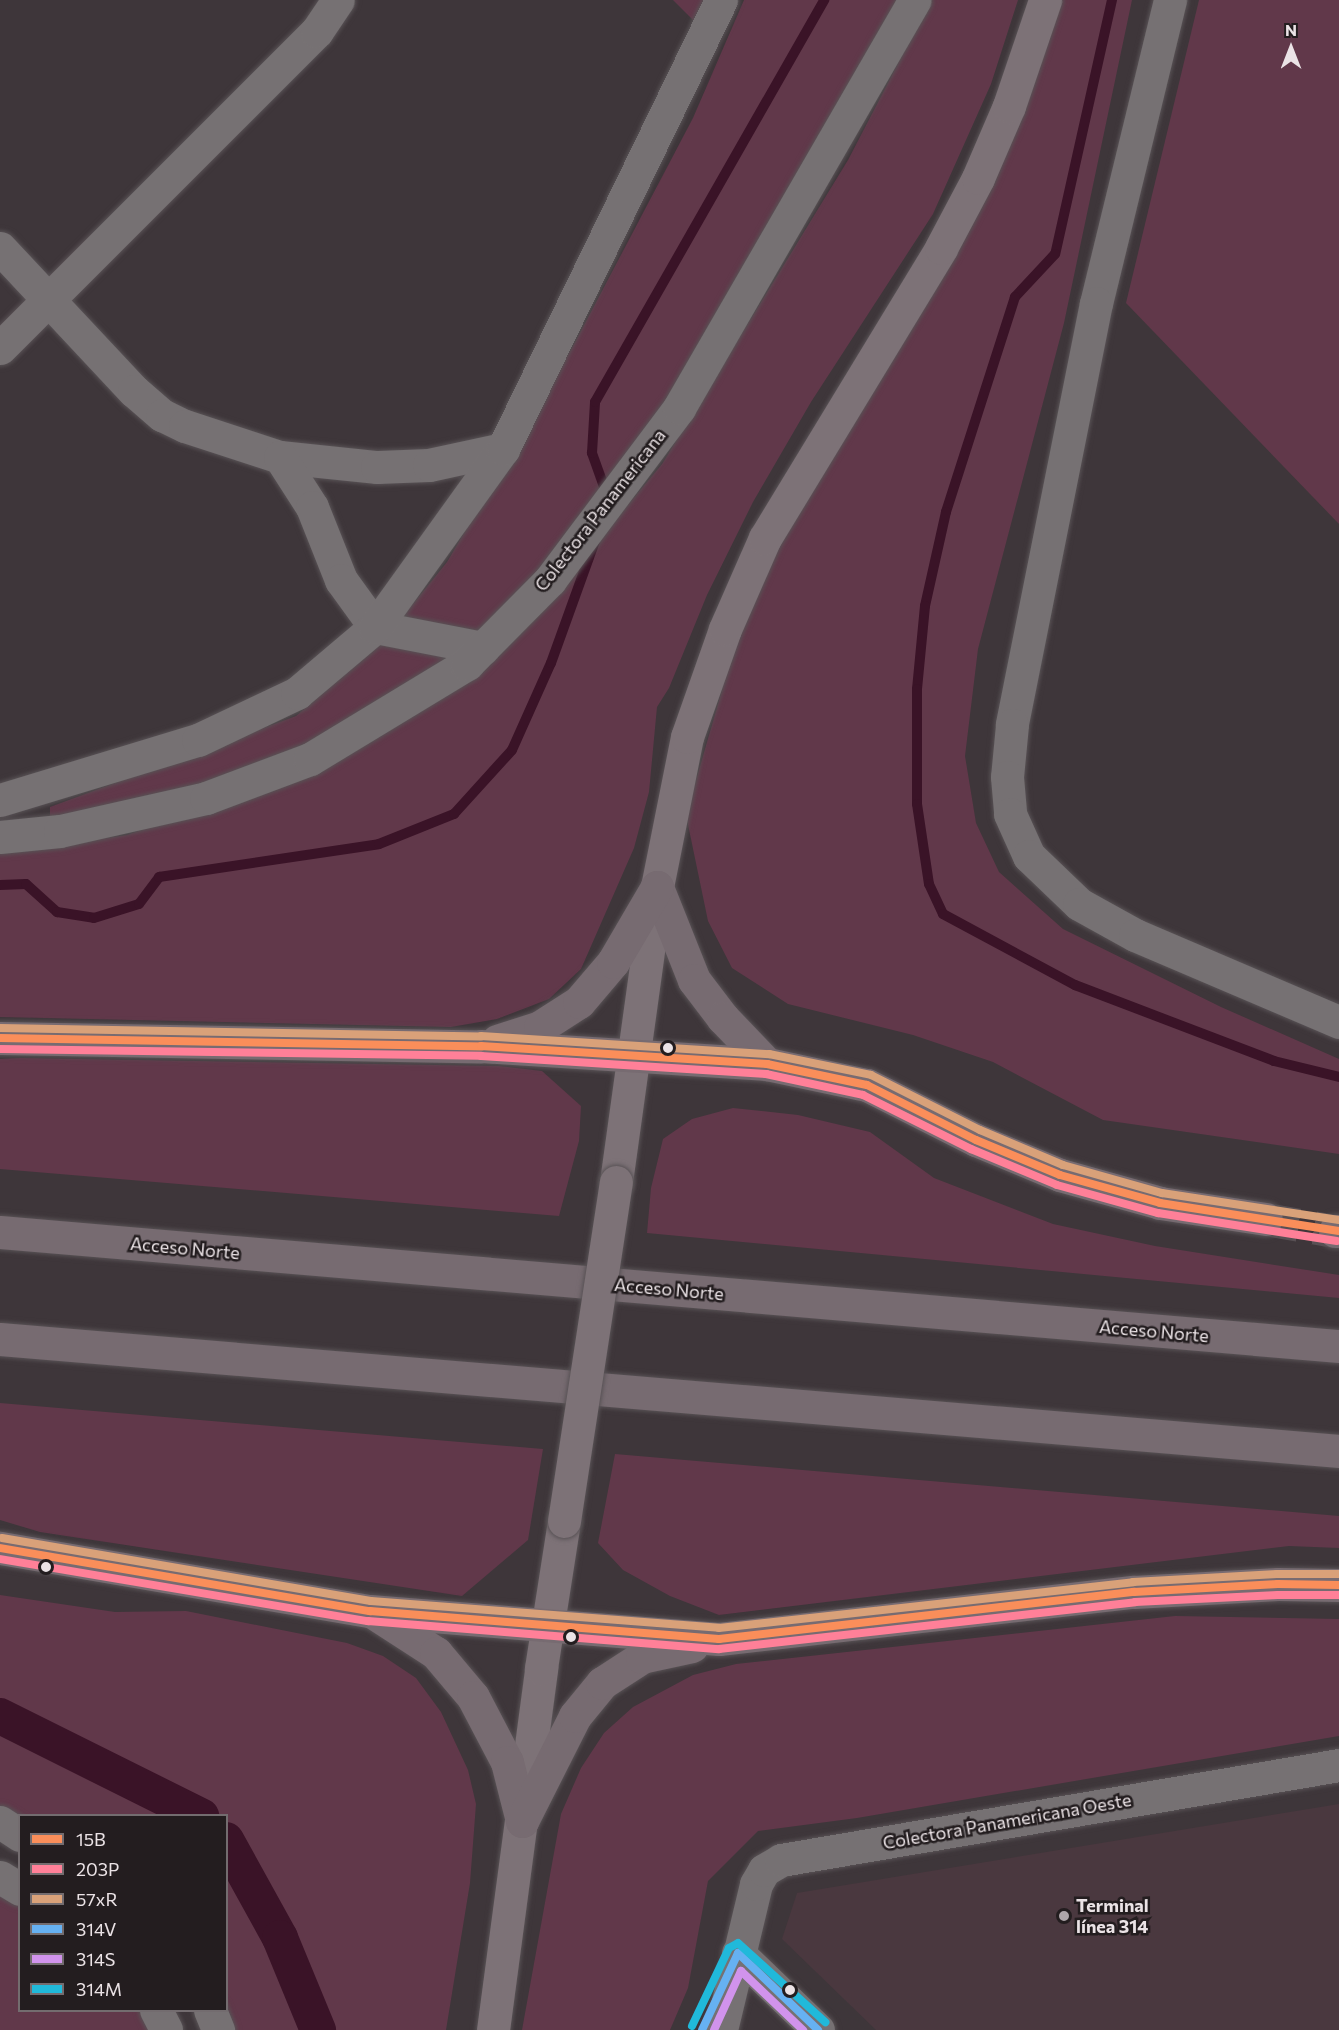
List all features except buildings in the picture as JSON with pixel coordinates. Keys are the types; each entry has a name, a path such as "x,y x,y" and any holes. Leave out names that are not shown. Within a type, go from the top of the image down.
{"highway":[{"path":"481,1046 540,1027 579,1002 613,962 657,887"},
{"path":"657,887 694,980 723,1018 767,1064"},
{"path":"0,1038 481,1046 767,1064 867,1085 975,1140 1060,1175 1160,1203 1266,1219"},
{"name":"Acceso Norte","path":"0,1232 1339,1347"},
{"path":"0,1339 1339,1451"},
{"path":"0,1548 370,1611 718,1639"},
{"path":"522,1821 575,1716 602,1683 642,1657 718,1639 1134,1592 1278,1584 1339,1585"},
{"path":"370,1611 436,1653 472,1697 507,1762 522,1821"}],"main road":[{"path":"493,2030 547,1626 635,1057 657,887 687,737 730,618 765,538 941,248 978,178 1009,106 1045,0"}],"street":[{"path":"0,348 47,298 317,31 338,0"},
{"path":"0,800 198,740 297,693 375,627 503,449 721,0"},
{"name":"Colectora Panamericana","path":"0,837 60,831 206,798 310,759 409,702 467,664 550,580 679,408 915,0"},
{"path":"1170,0 1096,303 1014,713 1007,777 1010,814 1029,856 1079,904 1135,935 1339,1023"},
{"path":"0,248 134,391 162,415 280,457 377,466 429,465 503,449"},
{"path":"280,457 312,507 341,580 375,627 483,648"},
{"name":"Colectora Panamericana Oeste","path":"738,1953 756,1884 764,1870 781,1860 1339,1765"},
{"path":"0,1822 18,1834"},
{"path":"0,1877 18,1888"},
{"path":"702,2030 738,1953"},
{"path":"721,2030 738,1953"},
{"path":"738,1953 818,2030"},
{"path":"157,2012 166,2030"},
{"path":"211,2012 218,2030"}],"shaded area":[{"path":"673,0 714,0 703,30"},
{"path":"744,0 901,0 669,402 540,571 455,657 306,745 223,779 50,820 50,807 296,716 382,642 447,562 573,346 693,118"},
{"path":"931,0 1018,0 991,84 933,214 811,402 753,502 707,595 669,688 657,707 649,792 634,848 581,969 549,999 497,1019 451,1027 0,1017 0,854 127,835 298,775 561,585 662,464 848,160"},
{"path":"1062,0 1132,0 1064,323 978,649 965,756 976,823 999,872 1063,929 1221,1007 1339,1059 1339,1154 1103,1120 993,1062 913,1035 788,1004 732,968 708,921 686,815 741,624 795,511 1014,133"},
{"path":"1199,0 1339,0 1339,524 1126,303"},
{"path":"0,1059 499,1066 542,1071 581,1106 579,1141 559,1216 0,1169"},
{"path":"733,1108 798,1115 870,1132 934,1178 1053,1224 1155,1246 1339,1275 1339,1298 647,1233 651,1188 663,1139 692,1119"},
{"path":"0,1403 543,1449 528,1540 462,1596 40,1532 0,1520"},
{"path":"615,1454 1339,1516 1339,1548 1289,1546 719,1615 670,1596 623,1570 598,1543"},
{"path":"0,1595 115,1612 186,1611 347,1643 383,1656 416,1678 441,1712 468,1770 476,1804 470,1883 446,2030 232,2030 227,2012 228,1814 18,1815 0,1806"},
{"path":"1175,1616 1339,1619 1339,1736 857,1818 758,1831 708,1881 688,1988 670,2030 522,2030 561,1814 581,1768 604,1733 633,1707 693,1675 736,1664"},
{"name":"Terminal línea 314","path":"1339,1804 1339,2030 876,2030 782,1939 797,1893"},
{"path":"0,1892 18,1904 18,2012 145,2012 154,2030 0,2030"}],"waterway":[{"path":"607,495 592,453 595,402 824,0"},
{"path":"1112,0 1055,254 1015,297 946,512 925,606 917,689 917,804 929,884 943,914 1075,985 1274,1061 1339,1077"},
{"path":"0,885 26,884 57,912 94,918 139,904 159,877 379,844 454,814 512,750 551,663 595,541"},
{"path":"0,1716 197,1814"},
{"path":"228,1844 280,1938 318,2030"}],"tunnel":[{"path":"1266,1219 1335,1231"}],"transit line":[{"name":"57xR","path":"0,1028 481,1036 769,1054 871,1075 980,1130 1063,1165 1162,1193 1339,1220"},
{"name":"15B","path":"0,1038 481,1046 767,1064 867,1085 976,1140 1060,1175 1160,1203 1339,1231"},
{"name":"203P","path":"0,1049 481,1056 766,1074 863,1095 971,1149 1057,1185 1158,1213 1337,1241"},
{"name":"57xR","path":"2,1538 371,1601 719,1628 1133,1582 1277,1574 1339,1574"},
{"name":"15B","path":"0,1548 370,1611 719,1639 1134,1592 1278,1584 1339,1585"},
{"name":"203P","path":"0,1559 368,1621 719,1649 1135,1602 1278,1595 1339,1595"},
{"name":"314M","path":"692,2026 729,1948 738,1943 825,2022"},
{"name":"314V","path":"738,1953 818,2030"},
{"name":"314V","path":"702,2030 738,1953"},
{"name":"314S","path":"714,2030 741,1971 803,2030"}],"place":[{"name":"Terminal línea 314","path":"1064,1916"}]}
